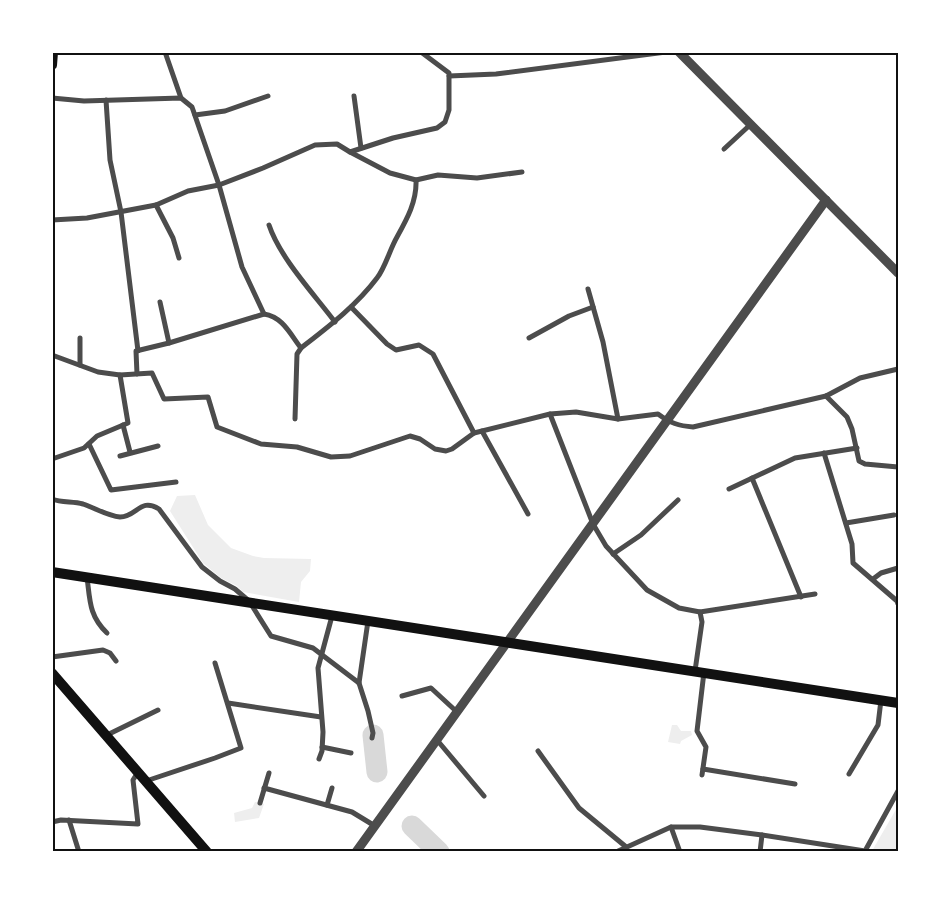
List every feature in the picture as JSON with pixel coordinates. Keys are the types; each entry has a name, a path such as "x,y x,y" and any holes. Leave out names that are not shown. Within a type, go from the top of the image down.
{"main road":[{"path":"52,65 54,52"},
{"path":"52,572 898,703"},
{"path":"52,673 207,852"}],"street":[{"path":"165,52 181,98 192,107 219,185 242,267 264,314"},
{"path":"350,152 393,138 437,128 445,122 450,110 449,73 421,52"},
{"path":"449,76 496,74 666,52"},
{"path":"679,52 898,273"},
{"path":"194,115 226,111 268,96"},
{"path":"354,96 361,148"},
{"path":"52,98 84,101 181,98"},
{"path":"106,100 110,160 121,212 138,351 136,351 137,374"},
{"path":"724,149 751,124"},
{"path":"52,220 87,218 156,205 188,191 219,185 315,145 337,144 390,173 416,180 438,175 477,178 522,172"},
{"path":"295,418 297,354 301,348 351,307 378,277 410,213 416,189 416,180"},
{"path":"356,852 826,200"},
{"path":"156,205 173,238 179,258"},
{"path":"269,224 273,236 286,257 335,322"},
{"path":"588,290 603,342 618,419"},
{"path":"160,302 169,344"},
{"path":"351,307 387,344 396,350 419,345 433,354 474,433"},
{"path":"528,338 569,316 593,307"},
{"path":"138,351 169,344 264,314 274,316 283,323 301,348"},
{"path":"80,338 80,365"},
{"path":"52,355 98,372 120,375 152,373 164,399 208,397 218,427 261,444 298,447 332,457 350,456 410,436 446,451 452,449 474,433 550,414 576,412 618,419 658,414 667,421 679,426 693,427 826,396 860,378 898,369"},
{"path":"52,458 84,448 97,436 128,423 120,375"},
{"path":"826,396 847,417 852,428 859,460 865,464 898,467"},
{"path":"550,414 593,524 606,546 647,590 679,608 700,612 815,594"},
{"path":"123,425 130,452"},
{"path":"482,431 528,514"},
{"path":"89,444 111,490 176,482"},
{"path":"120,456 158,446"},
{"path":"729,489 796,458 857,448"},
{"path":"824,453 852,544 853,563 873,579 898,604"},
{"path":"752,478 801,597"},
{"path":"52,499 84,505 120,516 129,515 144,506 156,506 163,512 202,567 220,581 235,589 249,601 271,636 308,646 322,653 346,674 359,682"},
{"path":"614,554 641,535 678,500"},
{"path":"846,523 894,515"},
{"path":"873,579 881,573 898,568"},
{"path":"87,576 90,606 97,623 107,633"},
{"path":"700,612 702,622 697,731 706,747 703,772 795,784"},
{"path":"319,759 322,747 318,668 332,615"},
{"path":"368,622 359,682 370,717 372,738"},
{"path":"52,657 104,650 110,653 116,661"},
{"path":"146,781 241,748 215,663"},
{"path":"402,696 431,688 457,712"},
{"path":"849,774 878,724 881,700"},
{"path":"228,703 321,717"},
{"path":"106,735 158,710"},
{"path":"437,740 484,796"},
{"path":"322,747 351,752"},
{"path":"538,751 579,808 625,846"},
{"path":"52,822 69,820 138,824 133,780 138,772"},
{"path":"260,803 268,774"},
{"path":"264,788 352,812 375,826"},
{"path":"327,805 332,788"},
{"path":"616,852 625,846 671,827 700,827 865,851 898,791"},
{"path":"69,820 79,852"},
{"path":"671,827 680,852"},
{"path":"760,852 762,835"}],"shaded area":[{"path":"195,495 208,525 231,548 264,558 311,559 310,571 301,582 299,602 243,592 237,586 221,578 203,563 170,511 177,496"},
{"path":"672,725 677,725 681,731 691,731 692,735 681,741 680,744 668,742"},
{"path":"255,802 264,804 259,818 235,822 234,813 252,808"},
{"path":"898,806 898,851 872,851"}],"waterway":[{"path":"373,735 377,772"},
{"path":"412,826 439,852"}]}
